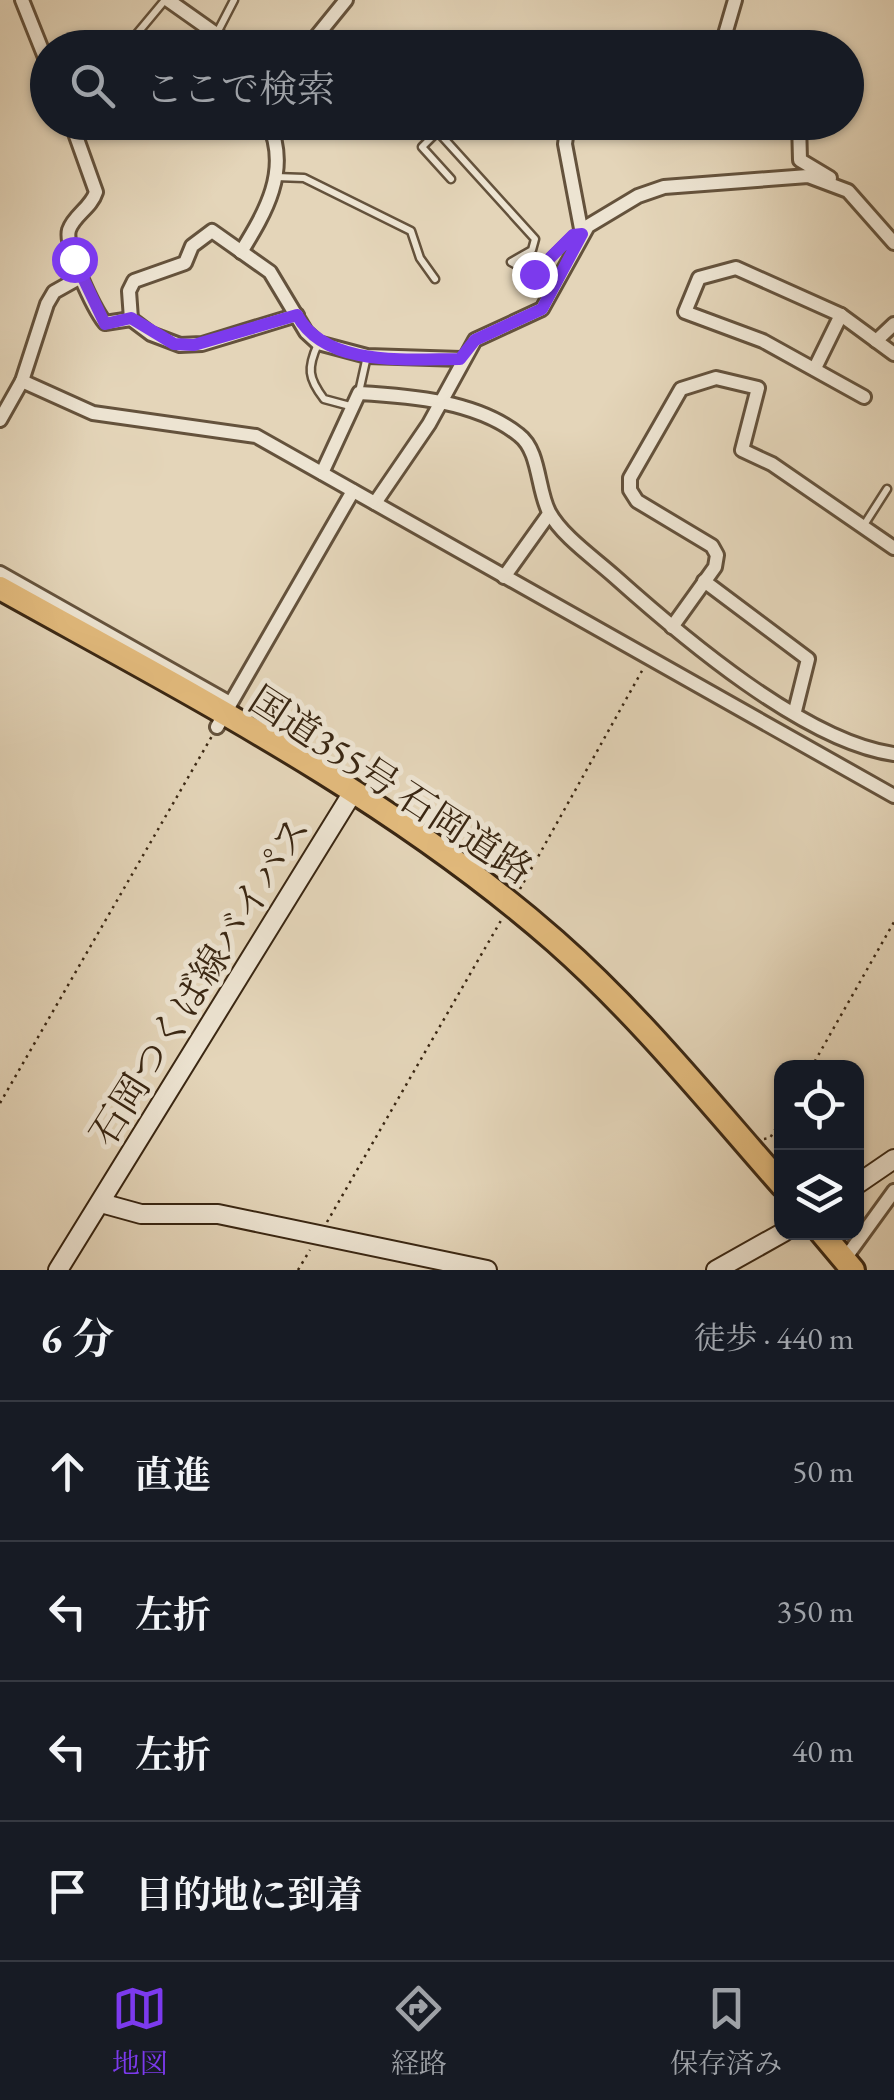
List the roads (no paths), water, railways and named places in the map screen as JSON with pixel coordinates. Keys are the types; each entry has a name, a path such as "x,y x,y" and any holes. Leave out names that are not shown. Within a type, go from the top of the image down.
{"highway":[{"name":"国道355号 石岡道路","path":"0,588 353,792 510,904 635,1018 774,1176"},
{"path":"828,1240 849,1265"}],"main road":[{"name":"石岡つくば線バイパス","path":"58,1270 353,792"},
{"path":"864,1180 894,1159"},
{"path":"101,1203 140,1214 208,1212 487,1270"},
{"path":"716,1270 774,1238"}],"street":[{"path":"22,0 34,30"},
{"path":"166,0 215,30"},
{"path":"322,30 346,0"},
{"path":"726,30 735,0"},
{"path":"77,140 96,192 69,232 79,278 105,324 131,318 174,344 194,345 297,315"},
{"path":"241,252 271,205 274,140"},
{"path":"568,140 568,174 582,234"},
{"path":"799,140 800,160 848,191 894,243"},
{"path":"375,503 440,403 460,359 475,340 542,309 582,234 638,196 664,187 793,175 835,183"},
{"path":"131,318 128,290 134,280 185,263 202,236 212,230 270,272 318,342 366,356 460,359"},
{"path":"864,397 763,341 686,312 699,278 736,268 841,314 894,354"},
{"path":"0,420 22,381 47,304 54,292 79,278"},
{"path":"815,368 841,314"},
{"path":"876,341 894,324"},
{"path":"672,627 715,567 717,556 712,546 638,501 630,490 630,478 681,389 716,378 758,388 742,450 772,464 894,548"},
{"path":"22,381 92,413 248,433 894,796"},
{"path":"322,473 359,393 440,403 477,414 523,437 550,514 672,627 726,670 843,741 873,752 894,754"},
{"path":"0,573 224,715 353,491"},
{"path":"504,577 550,514"},
{"path":"704,580 808,658 794,711"},
{"path":"860,777 873,752"},
{"path":"849,1265 894,1191"}],"lane":[{"path":"140,30 166,0"},
{"path":"219,30 234,0"},
{"path":"429,140 422,147 451,179"},
{"path":"444,140 536,239 532,250 511,262 534,274 573,235 582,234"},
{"path":"275,178 304,178 410,231 420,258 435,279"},
{"path":"318,342 308,366 310,378 324,399 350,406"},
{"path":"359,393 366,356"},
{"path":"863,526 887,489"}]}
